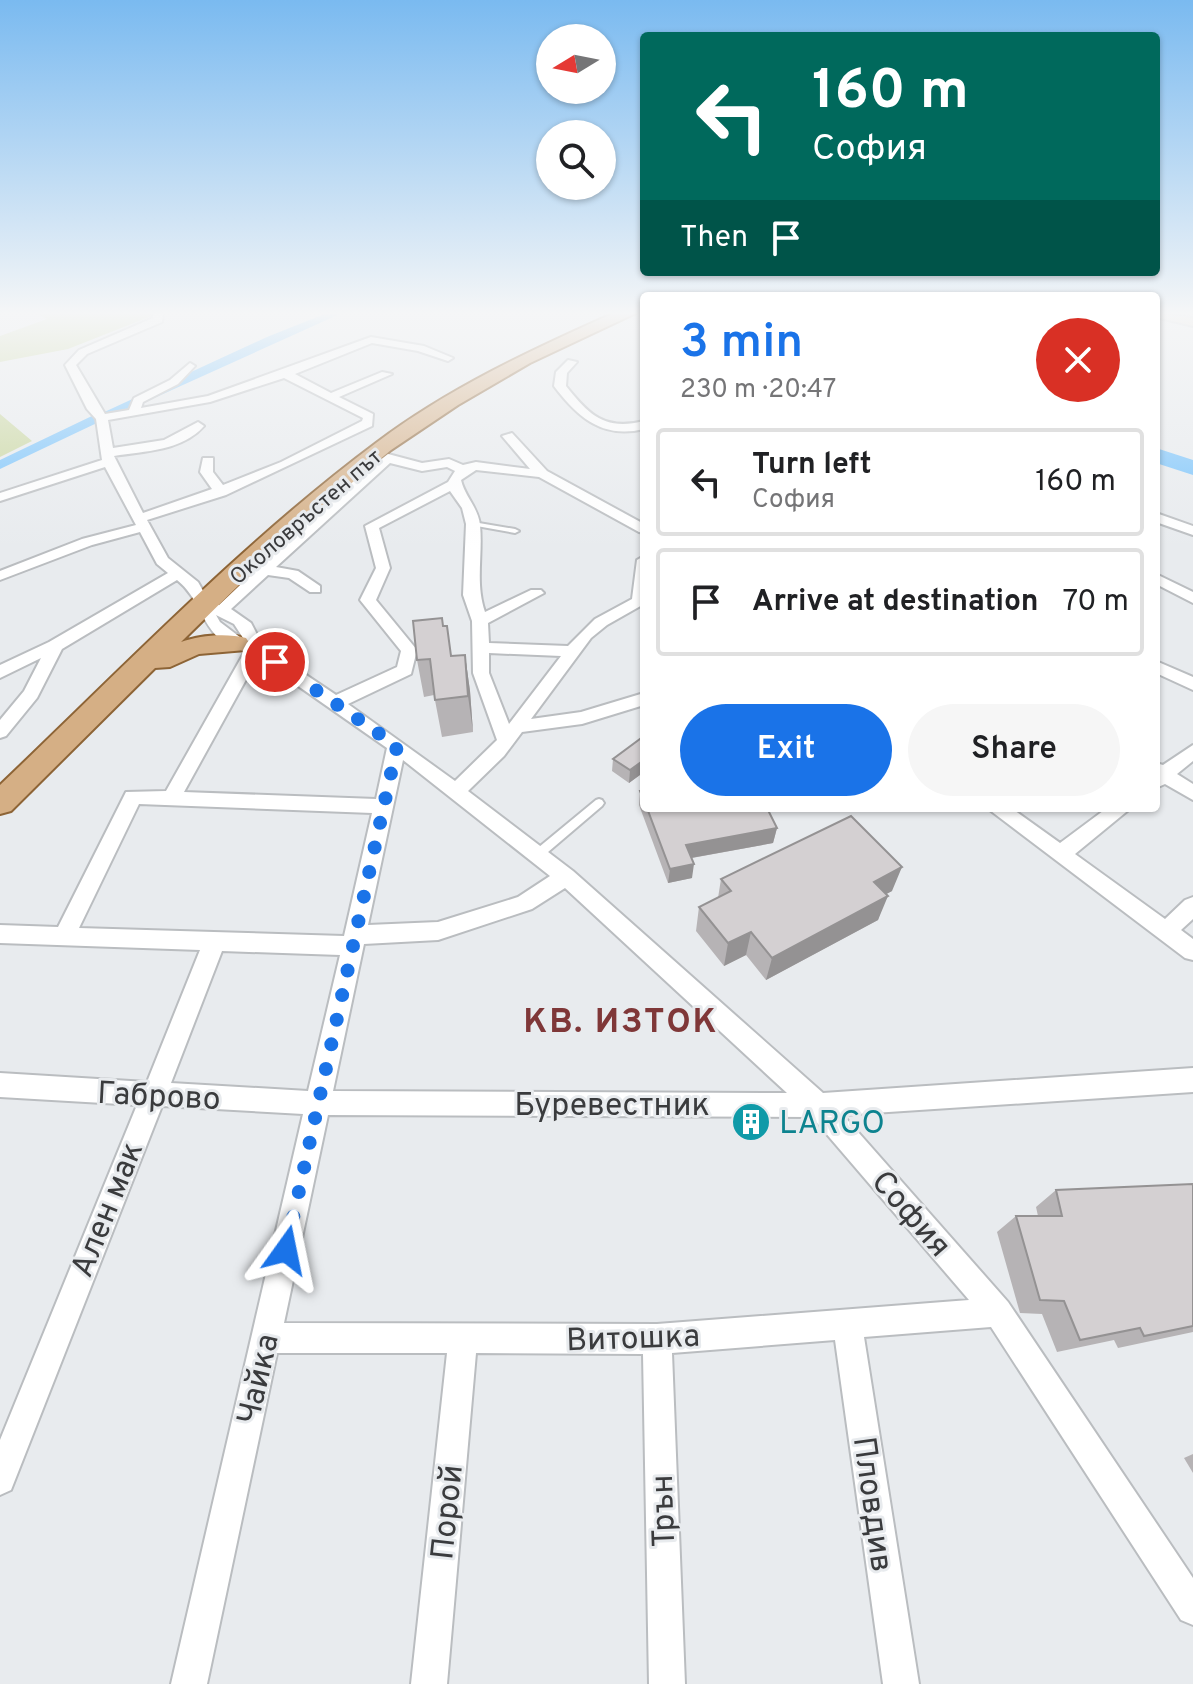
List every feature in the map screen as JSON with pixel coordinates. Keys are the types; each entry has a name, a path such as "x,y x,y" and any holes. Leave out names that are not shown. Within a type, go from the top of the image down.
{"main road":[{"name":"Околовръстен път","path":"0,803 131,679 223,602 284,528 384,446 467,392"},
{"path":"131,679 195,646 246,646"}],"street":[{"path":"84,392 102,418 108,458 162,561 193,585 223,602 253,633 172,797"},
{"path":"102,418 136,406 159,392"},
{"path":"136,406 210,399 233,392"},
{"path":"0,576 221,492 305,457 368,423 369,417 361,410 323,392"},
{"path":"332,396 343,392"},
{"path":"564,392 576,407 597,424 617,431 640,426"},
{"path":"0,497 108,458 175,440 191,434 198,426"},
{"path":"508,436 542,474 640,527"},
{"path":"246,646 214,625 223,602 265,570 339,499 388,458 422,467 449,463 458,477 473,524 471,595 480,621 481,673 511,734"},
{"path":"208,461 206,472 221,492"},
{"path":"334,703 405,670 409,650 368,600 383,568 372,526 476,466 542,474"},
{"path":"1160,519 1193,531"},
{"path":"265,570 293,574 315,589"},
{"path":"0,673 16,662 55,646 177,574"},
{"path":"1160,580 1193,598"},
{"path":"480,621 536,593"},
{"path":"455,792 511,734 573,651 601,622 640,600"},
{"path":"0,732 31,694 55,646"},
{"name":"София","path":"246,646 397,746 566,877 818,1105 998,1312 1193,1608"},
{"path":"482,648 573,651"},
{"path":"1160,668 1193,684"},
{"path":"511,734 582,718 640,700"},
{"name":"Чайка","path":"189,1684 397,746"},
{"path":"1160,774 1193,751"},
{"path":"1160,776 1193,793"},
{"path":"64,936 133,797 383,806"},
{"path":"1003,812 1193,951"},
{"path":"1062,853 1116,812"},
{"path":"0,934 215,941 353,940 451,928 525,903 566,877"},
{"path":"1166,931 1193,906"},
{"name":"Ален мак","path":"0,1479 215,941"},
{"name":"Буревестник","path":"318,1103 818,1105 1193,1080"},
{"name":"Габрово","path":"0,1085 318,1103"},
{"name":"Витошка","path":"267,1338 657,1339 998,1312"},
{"name":"Пловдив","path":"847,1324 901,1684"},
{"name":"Порой","path":"429,1684 463,1339"},
{"name":"Трън","path":"657,1339 667,1684"}],"lane":[{"path":"473,524 515,531"},
{"path":"537,855 599,803"}],"green space":[{"path":"0,414 32,441 0,457"}],"building":[{"path":"442,618 443,626 447,626 451,656 465,655 468,696 435,700 430,659 417,660 413,621"},
{"path":"640,739 640,763 630,770 613,759"},
{"path":"649,812 769,812 777,828 686,845 694,864 670,869"},
{"path":"851,816 902,867 874,882 888,896 772,958 751,932 728,943 699,907 731,891 721,879"},
{"path":"1193,1184 1193,1326 1144,1336 1140,1328 1080,1340 1064,1301 1040,1300 1016,1216 1062,1216 1056,1190"}],"waterway":[{"path":"107,414 156,392"},
{"path":"0,465 94,419"},
{"path":"1160,456 1193,468"}],"place":[{"name":"LARGO","path":"751,1122"}],"district":[{"name":"КВ. ИЗТОК","path":"621,1020"}],"route":[{"path":"275,662 397,746 286,1250"}]}
